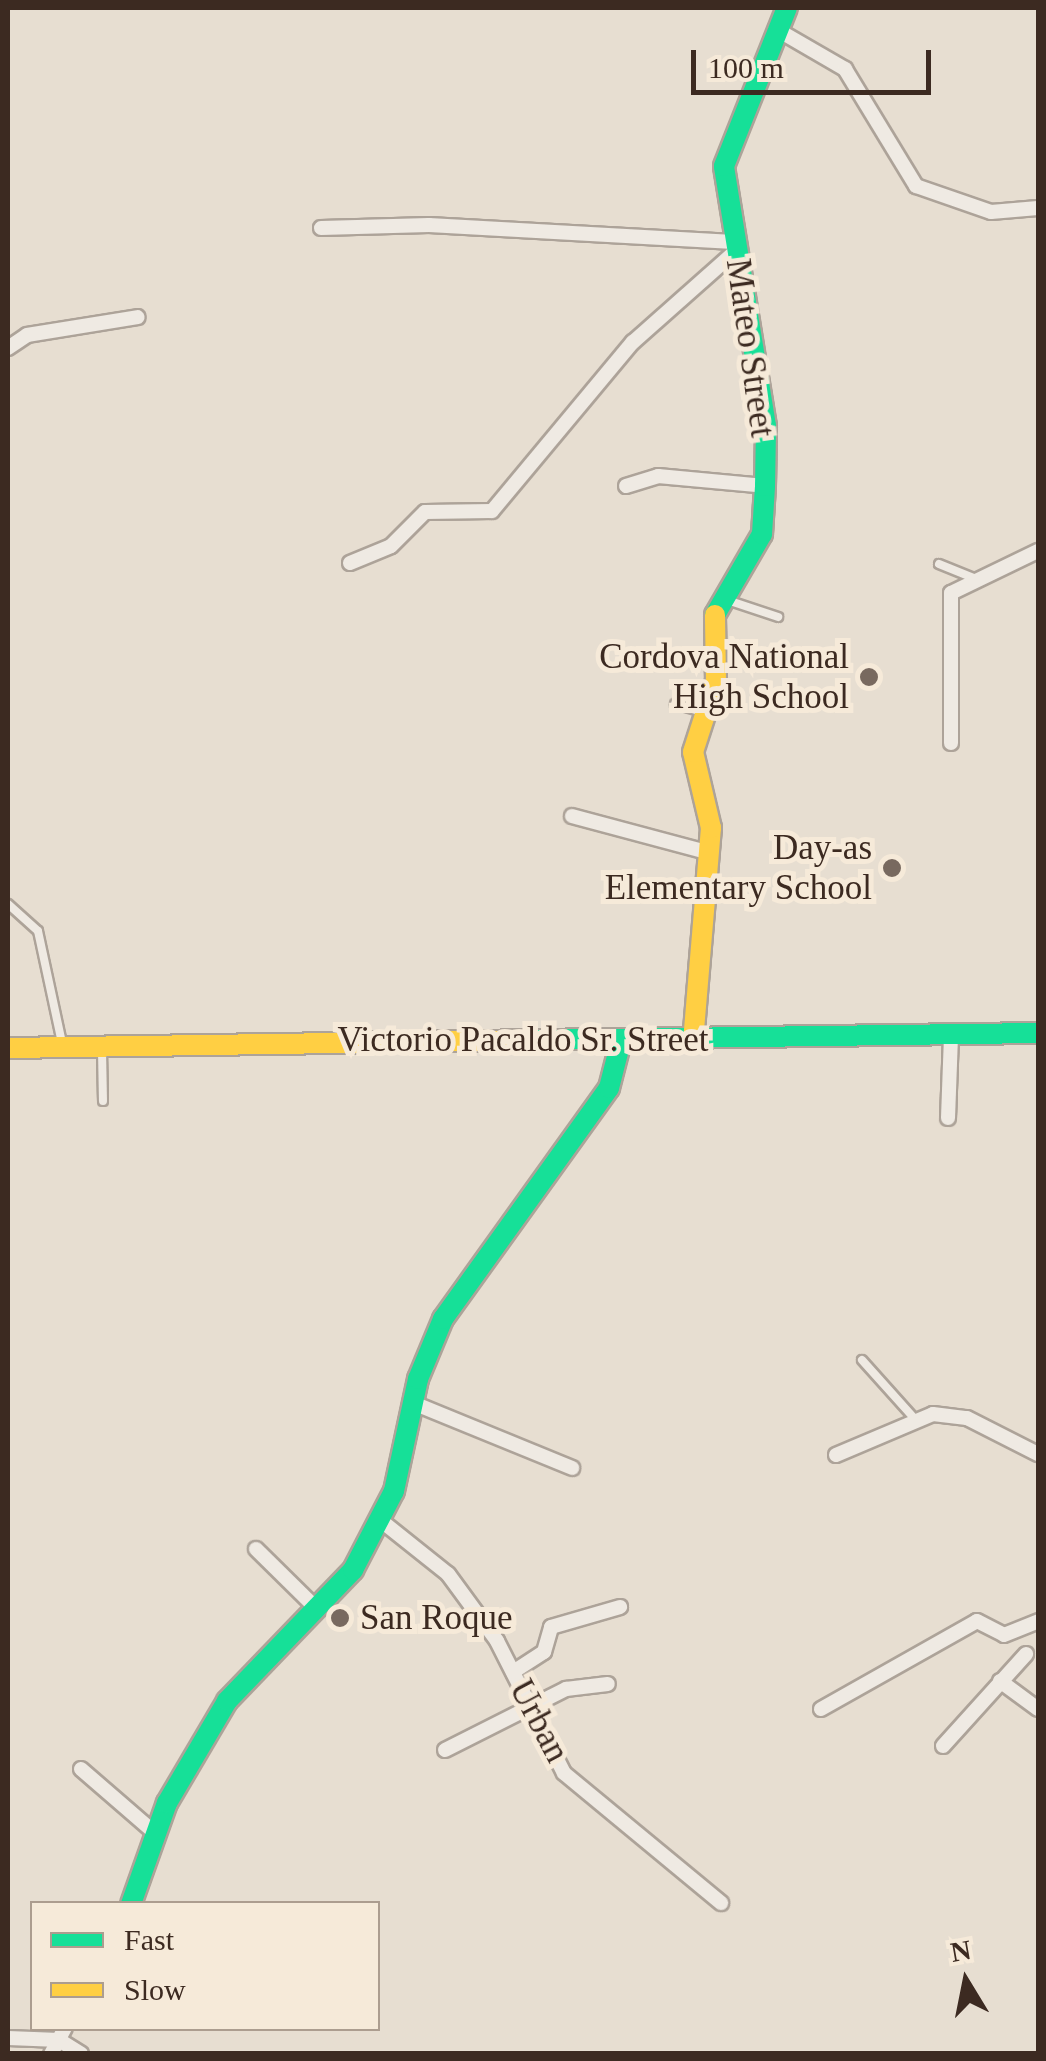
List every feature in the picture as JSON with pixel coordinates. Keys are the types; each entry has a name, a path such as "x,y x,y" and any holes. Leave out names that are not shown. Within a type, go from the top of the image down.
{"street":[{"name":"Mateo Street","path":"692,1042 710,853 693,752 716,681 711,623 762,534 765,486 766,426 724,166 758,99 776,29 787,8"},
{"path":"776,29 844,69 916,186 991,212 1038,208"},
{"path":"322,228 429,225 735,246"},
{"path":"350,563 391,546 425,512 492,511 633,342 735,246"},
{"path":"8,348 27,335 138,318"},
{"path":"626,486 658,476 765,486"},
{"path":"951,744 948,600 976,579 1038,551"},
{"path":"572,816 710,853"},
{"name":"Victorio Pacaldo Sr. Street","path":"8,1048 620,1045 1038,1033"},
{"path":"948,1118 951,1036"},
{"path":"133,1901 156,1834 227,1702 314,1606 353,1570 379,1520 413,1403 443,1319 578,1137 609,1088 620,1045"},
{"path":"413,1403 572,1468"},
{"path":"836,1455 915,1419 967,1418 1038,1454"},
{"name":"Urban","path":"379,1520 448,1574 512,1672 526,1709 564,1774 720,1903"},
{"path":"256,1549 314,1606"},
{"path":"512,1672 544,1652 551,1628 620,1607"},
{"path":"821,1709 977,1621 1004,1635 1038,1621"},
{"path":"943,1746 1026,1654"},
{"path":"1000,1681 1038,1709"},
{"path":"444,1750 566,1689 608,1684"},
{"path":"81,1769 156,1834"},
{"path":"8,2038 58,2041 81,2054"}],"lane":[{"path":"939,564 976,579"},
{"path":"727,600 778,617"},
{"path":"674,704 706,713"},
{"path":"8,904 38,931 62,1048"},
{"path":"102,1045 104,1101"},
{"path":"862,1360 915,1419"}],"traffic: fast":[{"path":"715,615 762,534 765,486 766,426 724,166 787,8"},
{"path":"532,1040 1038,1033"},
{"path":"132,1901 167,1803 227,1701 353,1570 394,1491 418,1379 443,1319 609,1088 620,1045"}],"traffic: slow":[{"path":"693,1042 711,828 693,752 716,681 715,615"},
{"path":"8,1048 532,1040"}],"place":[{"name":"Cordova National High School","path":"869,677"},
{"name":"Day-as Elementary School","path":"892,868"},
{"name":"San Roque","path":"340,1618"}]}
